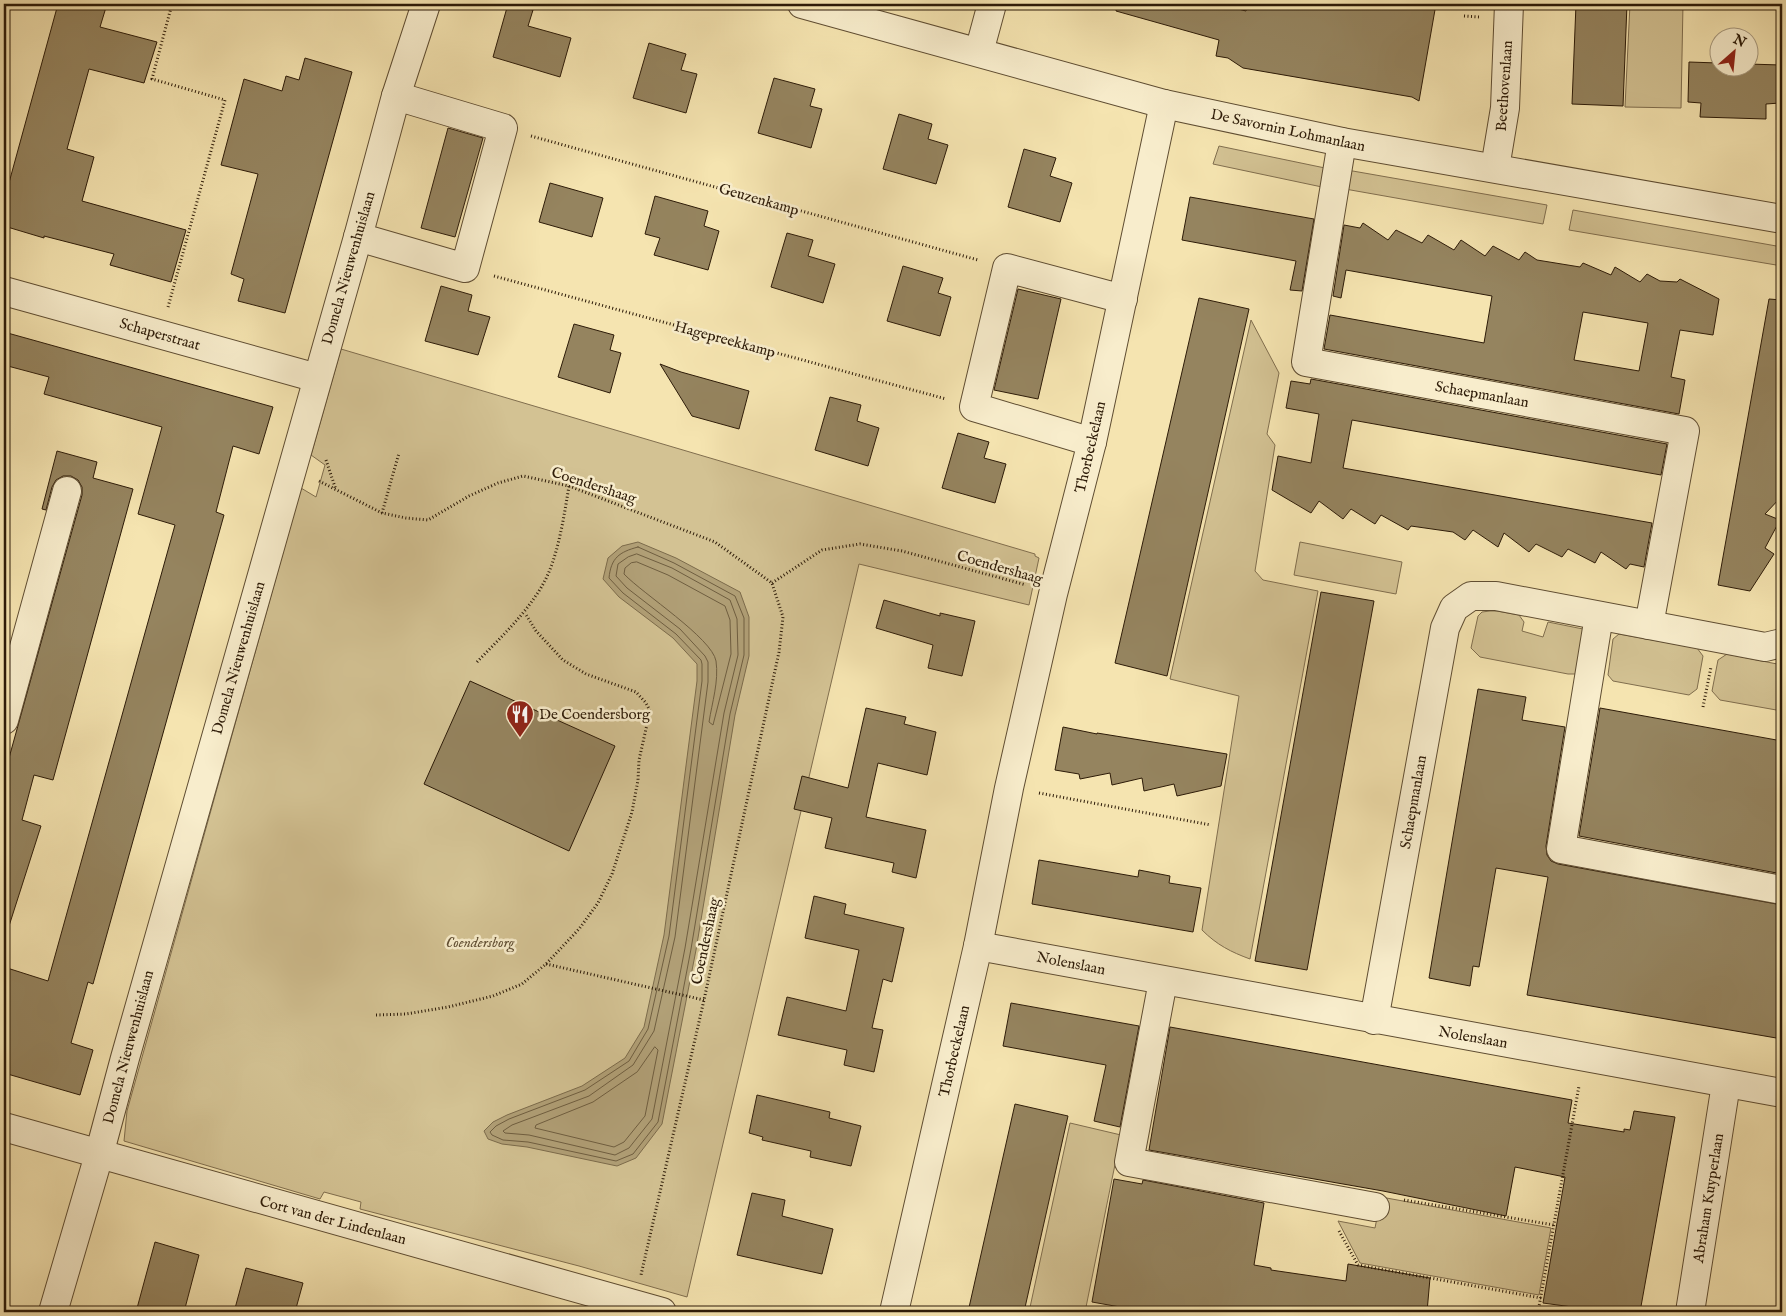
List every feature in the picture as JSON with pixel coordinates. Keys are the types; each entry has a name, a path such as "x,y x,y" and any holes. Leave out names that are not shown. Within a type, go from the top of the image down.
{"street":[{"name":"Domela Nieuwenhuislaan","path":"53,1312 358,237 396,96 426,4"},
{"name":"De Savornin Lohmanlaan","path":"802,4 1164,104 1342,142 1782,219"},
{"path":"979,52 992,4"},
{"name":"Beethovenlaan","path":"1495,168 1505,108 1509,4"},
{"path":"358,237 464,268 502,128 396,96"},
{"name":"Thorbeckelaan","path":"894,1312 978,946 1009,788 1092,442 1164,104"},
{"name":"Schaepmanlaan","path":"1342,142 1306,362 1684,431 1649,625"},
{"path":"1092,442 974,407 1007,268 1123,299"},
{"name":"Schaperstraat","path":"4,291 317,378"},
{"path":"4,720 67,491"},
{"name":"Schaepmanlaan","path":"1374,1020 1445,628 1454,608 1471,596 1496,596 1764,647 1782,643"},
{"path":"1599,616 1561,849 1782,890"},
{"name":"Nolenslaan","path":"978,946 1782,1094"},
{"path":"1163,981 1129,1162 1375,1207"},
{"name":"Abraham Kuyperlaan","path":"1690,1312 1726,1084"},
{"name":"Cort van der Lindenlaan","path":"4,1127 662,1312"}],"path":[{"path":"160,334 225,100 152,79 172,4"},
{"name":"Geuzenkamp","path":"502,128 1007,268"},
{"name":"Hagepreekkamp","path":"464,268 974,407"},
{"path":"382,513 399,452"},
{"name":"Coendershaag","path":"290,473 312,478 382,513 428,520 469,496 498,483 523,476 569,486 715,542 772,583 783,617 779,652 704,1000 634,1304"},
{"path":"477,662 525,613 544,584 558,544 569,486"},
{"name":"Coendershaag","path":"772,583 822,550 860,544 902,551 1054,594"},
{"path":"376,1015 406,1014 440,1008 493,996 522,984 546,964 579,929 598,903 612,874 632,812 638,780 639,760 650,711 646,703 636,692 586,674 563,660 536,631 525,613"},
{"path":"1703,707 1716,637"},
{"path":"1009,788 1211,825"},
{"path":"546,964 704,1000"},
{"path":"1538,1312 1577,1099"},
{"path":"1375,1207 1377,1196 1554,1226"},
{"path":"1328,1198 1333,1221 1358,1265 1541,1298"}],"green space":[{"path":"1630,4 1683,4 1681,108 1625,107"},
{"path":"1219,146 1325,168 1322,187 1213,164"},
{"path":"1347,170 1547,205 1543,224 1345,189"},
{"path":"1573,210 1782,247 1782,266 1569,230"},
{"path":"1251,320 1279,373 1267,434 1275,445 1255,571 1263,580 1318,591 1250,959 1224,948 1202,930 1239,696 1170,679"},
{"name":"Coendersborg","path":"341,349 1035,554 1039,558 1029,605 859,564 687,1297 579,1266 360,1209 361,1202 324,1192 320,1199 124,1141 127,1111 301,488 316,497 325,465 311,455"},
{"path":"1300,542 1402,562 1396,594 1294,575"},
{"path":"1490,611 1519,615 1524,622 1522,631 1543,637 1548,622 1583,629 1580,674 1568,674 1480,657 1471,648 1478,616 1482,612"},
{"path":"1619,634 1697,648 1703,656 1697,689 1689,695 1613,681 1608,675 1613,639"},
{"path":"1727,654 1782,665 1782,711 1720,700 1712,691 1718,660"},
{"path":"1070,1123 1121,1135 1085,1312 1029,1312"},
{"path":"1381,1197 1551,1228 1539,1295 1360,1263 1338,1221 1375,1228"}],"water":[{"path":"638,542 676,558 740,592 749,617 749,656 735,715 696,950 662,1124 636,1158 617,1166 527,1147 502,1144 488,1139 484,1131 493,1122 507,1115 582,1086 625,1058 644,1027 664,935 697,681 697,664 673,638 619,597 603,579 608,558 622,546"}],"building":[{"path":"58,4 107,4 100,27 157,42 144,83 89,69 67,149 94,157 82,201 186,230 171,282 110,265 114,254 44,236 44,238 4,226 4,201"},
{"path":"508,4 533,10 528,26 571,38 560,77 493,57"},
{"path":"1117,4 1219,4 1246,11 1247,4 1436,4 1419,101 1412,97 1243,68 1228,58 1216,56 1219,40 1116,11"},
{"path":"1576,4 1627,4 1623,106 1572,104"},
{"path":"649,43 686,54 681,70 697,74 686,113 633,98"},
{"path":"305,58 352,72 285,313 238,301 244,279 231,274 258,174 221,165 244,79 282,91 286,76 299,80"},
{"path":"1689,62 1708,63 1708,78 1758,78 1758,64 1781,65 1780,103 1766,104 1766,119 1700,117 1701,103 1688,102"},
{"path":"774,78 815,89 810,106 822,109 811,148 758,133"},
{"path":"899,114 932,124 928,139 948,145 936,184 883,169"},
{"path":"448,128 483,138 455,237 421,228"},
{"path":"1024,149 1056,158 1050,176 1072,183 1060,222 1008,207"},
{"path":"550,183 603,198 592,237 539,222"},
{"path":"655,196 708,211 704,226 719,231 708,270 654,255 660,238 645,234"},
{"path":"1190,197 1314,219 1302,291 1290,290 1296,261 1182,240"},
{"path":"1363,223 1388,240 1396,230 1422,243 1428,235 1454,250 1461,240 1485,256 1493,246 1519,260 1525,252 1537,260 1580,267 1583,263 1611,275 1615,267 1640,282 1647,274 1660,281 1677,282 1680,279 1719,299 1713,335 1680,330 1671,377 1685,380 1679,414 1324,349 1330,315 1484,343 1492,296 1346,270 1341,298 1333,296 1344,225 1360,228","holes":["1583,312 1648,323 1639,371 1574,360"]},
{"path":"787,233 813,240 808,256 835,264 823,303 771,287"},
{"path":"903,266 943,278 938,293 951,297 940,336 887,321"},
{"path":"441,286 472,295 468,311 490,317 478,355 425,341"},
{"path":"1018,289 1061,299 1038,399 994,390"},
{"path":"1199,298 1249,309 1167,676 1115,663"},
{"path":"1769,299 1782,300 1782,496 1765,514 1780,520 1765,548 1774,554 1750,591 1718,585"},
{"path":"574,324 614,335 610,350 621,353 610,393 558,377"},
{"path":"4,332 273,407 259,454 233,446 216,512 224,515 93,984 88,982 71,1043 93,1050 80,1095 4,1073 4,967 48,981 175,525 138,514 162,427 44,394 49,377 4,365"},
{"path":"660,364 681,372 749,391 739,429 692,416"},
{"path":"1311,379 1667,444 1661,475 1352,420 1343,468 1652,523 1644,567 1630,564 1626,569 1601,552 1595,563 1568,549 1562,557 1536,544 1529,552 1504,533 1498,547 1473,530 1465,540 1453,532 1411,526 1408,530 1381,515 1375,524 1351,509 1343,519 1319,501 1311,513 1272,490 1278,456 1311,463 1319,414 1286,408 1291,381 1310,384"},
{"path":"830,397 861,405 857,421 879,428 868,466 815,450"},
{"path":"958,433 989,442 984,458 1006,464 995,503 942,488"},
{"path":"57,451 97,462 93,478 133,489 53,780 34,775 22,820 41,826 9,926 4,925 4,776 82,495 82,487 78,480 71,476 63,476 56,480 52,487 46,510 42,509"},
{"path":"1321,592 1374,601 1307,970 1255,961"},
{"path":"884,600 940,616 940,613 975,621 962,676 928,668 933,645 876,628"},
{"path":"470,681 615,746 569,851 424,784"},
{"path":"1478,689 1526,697 1522,720 1565,727 1546,846 1547,855 1551,861 1558,864 1782,905 1782,1039 1527,995 1548,877 1496,868 1479,967 1473,966 1470,986 1429,978"},
{"path":"866,708 906,717 904,724 936,732 927,775 878,763 866,817 926,830 916,878 892,872 894,863 825,848 832,818 794,809 802,776 848,788"},
{"path":"1600,708 1782,741 1782,874 1579,836"},
{"path":"1063,727 1227,754 1221,786 1177,796 1174,784 1144,791 1142,778 1112,785 1110,773 1080,779 1079,774 1055,770"},
{"path":"1039,860 1138,877 1139,870 1170,876 1169,883 1201,888 1193,932 1032,904"},
{"path":"814,896 846,904 844,914 904,928 892,982 883,979 872,1028 883,1030 874,1072 844,1065 847,1050 778,1035 787,997 846,1011 859,950 805,938"},
{"path":"1011,1003 1139,1026 1120,1127 1094,1121 1106,1065 1003,1046"},
{"path":"1170,1027 1572,1100 1568,1123 1624,1132 1624,1129 1630,1130 1634,1111 1675,1117 1640,1312 1609,1312 1543,1303 1565,1177 1515,1167 1506,1216 1383,1191 1149,1150"},
{"path":"757,1095 830,1112 829,1118 861,1126 851,1166 810,1157 811,1151 762,1140 763,1137 749,1133"},
{"path":"1015,1104 1068,1116 1024,1312 968,1312"},
{"path":"1114,1179 1142,1184 1143,1180 1264,1203 1254,1265 1271,1268 1271,1270 1346,1281 1348,1264 1430,1278 1427,1312 1148,1312 1092,1302"},
{"path":"752,1193 785,1200 782,1216 833,1229 822,1274 737,1255"},
{"path":"155,1242 199,1255 184,1312 136,1312"},
{"path":"246,1268 303,1283 295,1312 234,1312"}],"place":[{"name":"De Coendersborg","path":"520,738"}]}
